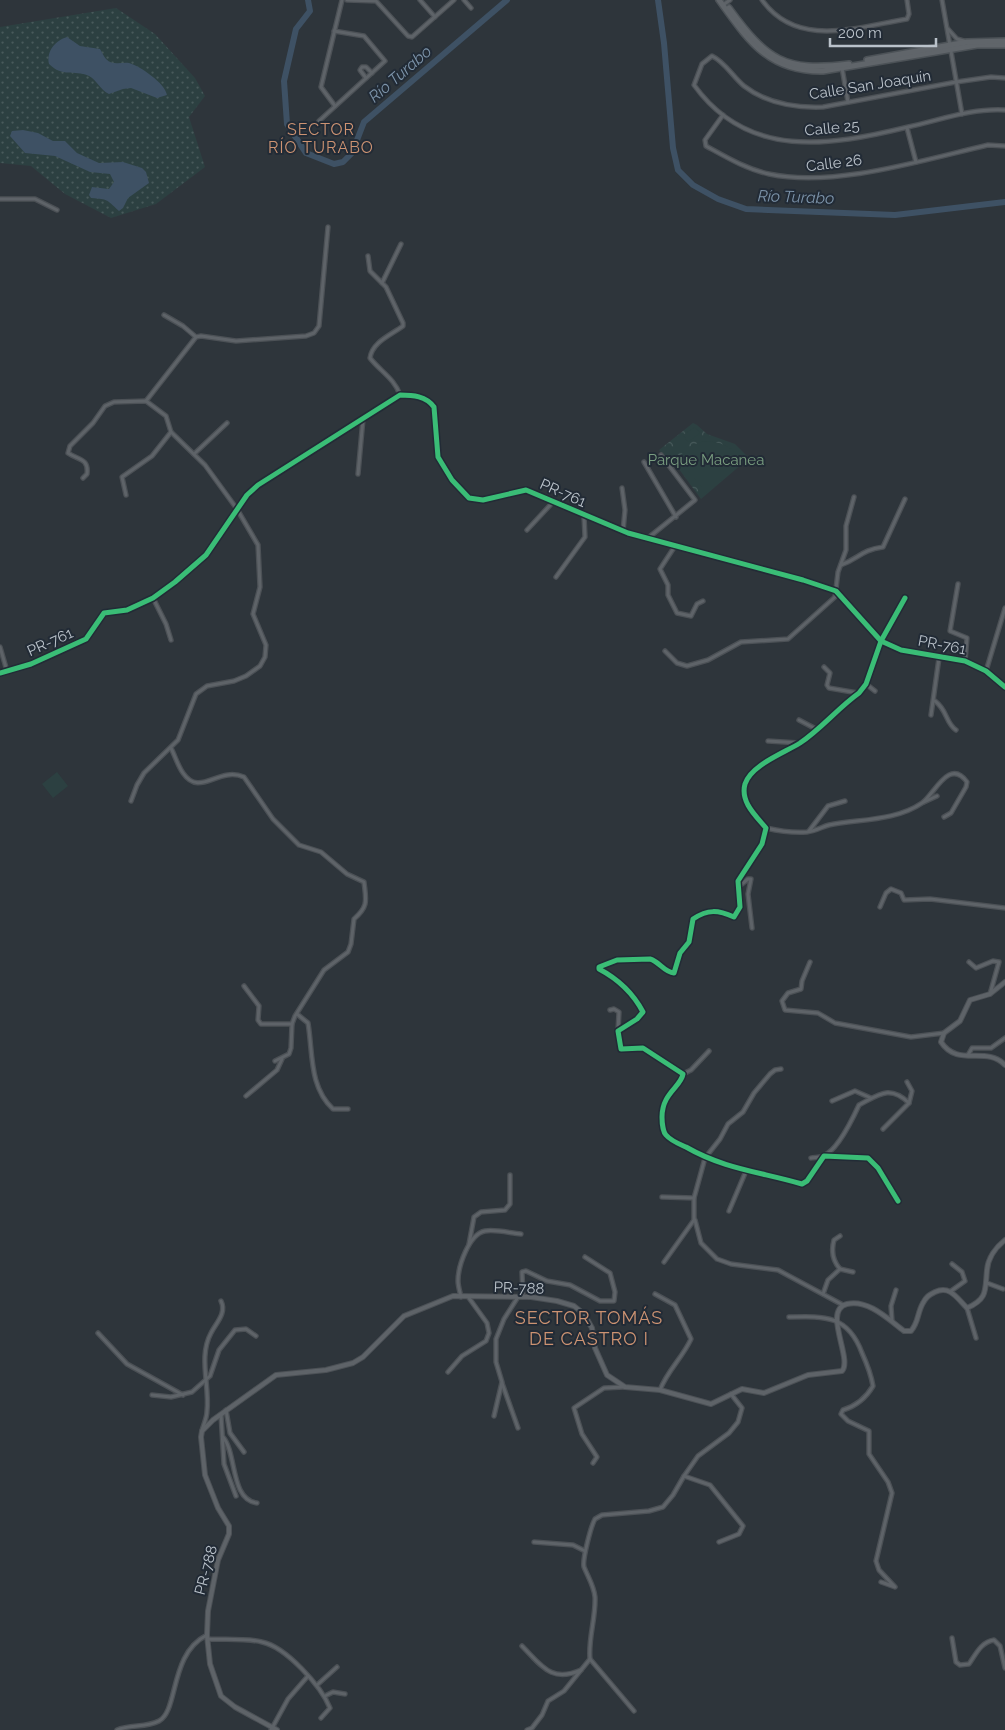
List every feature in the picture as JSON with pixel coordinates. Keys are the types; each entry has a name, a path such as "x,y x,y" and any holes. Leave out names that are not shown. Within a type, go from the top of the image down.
{"main road":[{"path":"724,2 748,40 773,60 784,66 804,71 842,67 968,42 1005,41"},
{"path":"950,47 985,44 1005,45"}],"street":[{"path":"335,106 321,87 342,0"},
{"path":"347,0 376,1 408,36 415,35 454,0"},
{"path":"420,0 435,17"},
{"path":"464,0 471,8"},
{"path":"762,0 782,20 805,30 826,32 907,19 909,14 906,0"},
{"path":"942,0 962,114"},
{"path":"946,27 957,39 968,42"},
{"path":"319,121 385,61 364,36 334,31"},
{"name":"Calle 25","path":"721,63 712,56 702,64 694,85 702,96 723,115 760,135 799,143 832,142 907,128 962,114 990,109 1005,110"},
{"name":"Calle San Joaquín","path":"721,63 744,86 773,101 806,107 848,102 956,82 991,77 1005,78"},
{"path":"366,78 360,70 362,67 366,66 372,73"},
{"path":"842,67 848,102"},
{"name":"Calle 26","path":"723,115 705,140 706,146 736,163 767,174 794,178 829,178 916,162 988,145 1005,146"},
{"path":"907,128 916,162"},
{"path":"0,199 34,200 57,210"},
{"path":"146,402 196,337 236,341 306,336 314,333 319,326 328,227"},
{"path":"382,283 401,244"},
{"path":"368,256 370,271 386,287 403,326 377,344 371,350 370,358 378,369 397,385 400,395"},
{"path":"164,315 183,326 196,337"},
{"name":"PR-761","path":"0,673 31,664 86,640 104,613 127,610 153,598 206,555 237,509 258,485 400,395 418,396 431,403 434,407 438,457 452,480 470,498 483,500 526,490 623,531 836,591 881,640 901,650 939,658 966,661 986,671 1005,687"},
{"path":"83,478 87,474 87,464 84,460 68,453 70,446 93,424 106,406 114,402 146,402 166,416 171,432 205,465 237,509 258,544 260,587 253,614 266,645 265,657 260,666 246,676 234,681 207,686 196,694 190,705 184,727 171,748 144,773 136,785 131,801"},
{"path":"358,474 363,419"},
{"path":"194,454 227,423"},
{"path":"126,495 122,477 152,456 171,432"},
{"path":"648,538 695,500 661,455"},
{"path":"644,462 676,517"},
{"path":"622,488 626,510 623,531"},
{"path":"666,651 677,662 688,666 708,660 741,642 788,639 835,598 838,572 846,550 846,526 854,497"},
{"path":"841,565 850,562 867,549 883,547 905,499"},
{"path":"526,530 553,502"},
{"path":"556,577 585,537 584,516"},
{"path":"675,546 660,570 668,585 668,594 672,607 676,613 691,616 697,604 703,601"},
{"path":"958,584 950,631 967,638 966,661"},
{"path":"153,598 166,624 171,640"},
{"path":"905,598 881,640 866,684 859,693 800,742 767,761 745,783 744,793 748,806 766,828 780,831 809,832 829,826 884,817 937,796"},
{"path":"986,671 1005,608"},
{"path":"0,648 8,672"},
{"path":"931,715 935,701 939,658"},
{"path":"824,667 830,673 827,685 829,688 859,693"},
{"path":"866,684 875,691"},
{"path":"935,701 944,708 950,725 956,730"},
{"path":"799,720 816,729"},
{"path":"768,741 800,742"},
{"path":"171,748 183,774 192,782 203,784 224,774 244,777 273,819 299,845 321,852 347,874 364,882 366,903 363,911 354,919 351,944 348,952 324,970 292,1024 289,1054 275,1061"},
{"path":"923,803 946,777 955,774 962,776 967,782 966,787 951,813 944,817"},
{"path":"809,832 828,806 845,801"},
{"path":"618,1031 637,1019 643,1012 627,989 612,976 599,969 599,967 617,960 650,959 656,960 668,973 674,973 680,953 689,942 693,919 703,912 712,910 734,917 740,907 738,881 762,844 766,828"},
{"path":"738,888 748,879 751,879 748,894 752,928"},
{"path":"880,907 886,892 891,889 901,893 904,900 930,899 1005,908"},
{"path":"969,962 976,968 993,961 998,962 990,994"},
{"path":"810,962 802,981 801,989 788,993 782,1001 785,1010 818,1012 835,1023 911,1037 944,1033 959,1022 970,1000 990,994 1005,982"},
{"path":"244,986 258,1006 258,1020 261,1024 292,1024"},
{"path":"610,1010 614,1009 619,1012 618,1031 621,1049 643,1048 683,1074"},
{"path":"297,1014 308,1024 314,1080 324,1100 333,1109 348,1109"},
{"path":"944,1033 941,1042 947,1051 955,1055 979,1055 1002,1062 1005,1065"},
{"path":"968,1054 972,1048 990,1048 1005,1038"},
{"path":"709,1051 691,1070 683,1074 664,1103 662,1118 665,1134 705,1158 746,1171 802,1184 848,1128 859,1105 872,1098 893,1092 909,1103"},
{"path":"246,1096 277,1070 282,1059"},
{"path":"780,1069 770,1074 754,1094 744,1112 728,1124 720,1139 705,1158 694,1198 694,1220 701,1244 717,1259 731,1264 778,1270 843,1305 853,1303 869,1306 904,1331 911,1332 918,1324 922,1304 928,1296 940,1289 951,1291 967,1308 976,1338"},
{"path":"883,1129 909,1103 912,1091 908,1082"},
{"path":"832,1101 855,1090 872,1098"},
{"path":"811,1158 824,1156 868,1158 878,1168 898,1201"},
{"path":"729,1211 746,1171"},
{"path":"461,1296 458,1272 469,1245 474,1217 481,1212 505,1210 510,1204 510,1175"},
{"path":"662,1197 694,1198"},
{"path":"664,1262 694,1220"},
{"path":"469,1245 478,1233 486,1230 521,1234"},
{"path":"840,1236 834,1240 832,1249 834,1263 840,1269 853,1272"},
{"path":"967,1308 982,1299 988,1284 988,1262 998,1246 1005,1240"},
{"path":"518,1428 496,1362 496,1339 504,1319 520,1297 520,1277 522,1272 526,1271 547,1281 570,1285 600,1301 614,1301 616,1292 610,1273 585,1257"},
{"path":"951,1291 965,1281 962,1272 952,1264"},
{"path":"823,1294 828,1280 840,1269"},
{"path":"988,1284 1003,1290"},
{"path":"892,1322 892,1306 896,1290"},
{"path":"655,1294 674,1305 691,1339 686,1350 664,1380 660,1390"},
{"name":"PR-788","path":"278,1730 271,1729 221,1696 210,1664 207,1637 211,1590 218,1560 229,1534 229,1526 218,1508 205,1475 202,1431 226,1410 276,1375 326,1370 359,1360 404,1316 454,1296 469,1298 520,1297 557,1301 574,1306 584,1314 592,1328 594,1348 607,1375 625,1387"},
{"path":"448,1372 462,1356 486,1341 489,1333 487,1323 469,1298"},
{"path":"202,1431 207,1410 205,1380 206,1343 221,1318 223,1305 221,1301"},
{"path":"593,1464 597,1457 582,1434 574,1408 604,1388 625,1387 660,1390 706,1404 742,1389 764,1393 808,1375 842,1371 845,1363 837,1321 838,1312 843,1305"},
{"path":"789,1317 818,1316 837,1321 847,1327 856,1337 873,1386 869,1394 854,1406 843,1410 841,1414 848,1421 869,1431 869,1454 888,1482 892,1493 876,1561 879,1570 895,1587 881,1582"},
{"path":"152,1395 171,1397 192,1392 210,1376 219,1350 235,1330 246,1329 256,1336"},
{"path":"98,1333 127,1364 183,1395"},
{"path":"494,1416 502,1382"},
{"path":"634,1711 590,1659 589,1646 594,1622 595,1596 583,1565 585,1551 595,1519 602,1515 649,1511 663,1507 674,1495 698,1456 729,1433 738,1422 742,1408 731,1394"},
{"path":"226,1410 230,1433 244,1452"},
{"path":"221,1414 224,1464 236,1496"},
{"path":"223,1437 228,1446 241,1491 248,1499 257,1503"},
{"path":"684,1476 700,1479 710,1485 743,1526 739,1534 719,1542"},
{"path":"534,1542 573,1545 585,1551"},
{"path":"117,1730 152,1724 160,1721 168,1713 180,1664 207,1637 262,1641 285,1655 317,1685 325,1696 330,1708 322,1718"},
{"path":"952,1638 956,1662 960,1665 969,1664 986,1642 994,1640 1000,1646 1005,1668"},
{"path":"522,1646 543,1668 560,1676 568,1675 584,1668"},
{"path":"527,1730 532,1728 542,1715 548,1701 564,1691 590,1659"},
{"path":"317,1685 337,1667"},
{"path":"271,1729 288,1700 308,1676"},
{"path":"325,1696 333,1692 345,1694"}],"green space":[{"path":"116,8 155,34 195,78 205,96 189,117 205,167 156,204 111,218 65,194 31,166 0,163 0,27"},
{"name":"Parque Macanea","path":"693,423 707,434 735,444 749,458 701,499 673,461 669,463 659,450"},
{"path":"695,427 700,433 688,442 683,435"},
{"path":"703,441 716,442 726,446 744,461 707,493 677,458 691,446"},
{"path":"57,772 68,786 53,798 42,784"}],"water":[{"path":"67,37 80,46 100,49 105,58 111,62 129,63 139,68 157,80 167,95 157,98 131,88 109,94 89,76 59,71 49,64 48,59 50,51 56,43"},
{"path":"23,130 38,133 53,141 65,141 77,153 99,163 123,162 142,168 146,172 149,183 128,198 123,208 119,211 106,200 91,198 89,195 92,187 109,189 114,182 110,174 90,172 55,156 25,153 10,136 12,131"}],"waterway":[{"name":"Río Turabo","path":"308,0 310,11 296,29 284,81 287,124 306,153 334,164 343,162 352,153 364,122 507,0"},
{"name":"Río Turabo","path":"658,0 664,43 673,148 678,170 693,185 718,199 746,209 895,215 1005,202"}],"cycle path":[{"path":"0,673 31,664 86,639 104,613 127,610 153,598 206,555 247,495 258,485 400,395 405,395 423,398 434,407 438,457 452,480 469,498 483,500 526,490 628,533 803,580 836,591 881,641 901,650 965,661 986,671 1005,687"},
{"path":"898,1201 878,1168 868,1158 824,1156 807,1181 802,1184 714,1160 670,1139 663,1129 663,1109 668,1096 682,1079 683,1074 643,1048 621,1049 618,1031 637,1019 643,1012 624,987 599,969 599,967 617,960 650,959 657,962 667,971 674,973 680,953 689,942 693,919 708,912 723,913 734,917 740,907 738,881 762,844 766,828 747,803 744,791 748,777 761,765 808,737 859,693 866,684 881,641 905,598"}],"district":[{"name":"SECTOR RÍO TURABO","path":"321,138"},
{"name":"SECTOR TOMÁS DE CASTRO I","path":"589,1327"}]}
